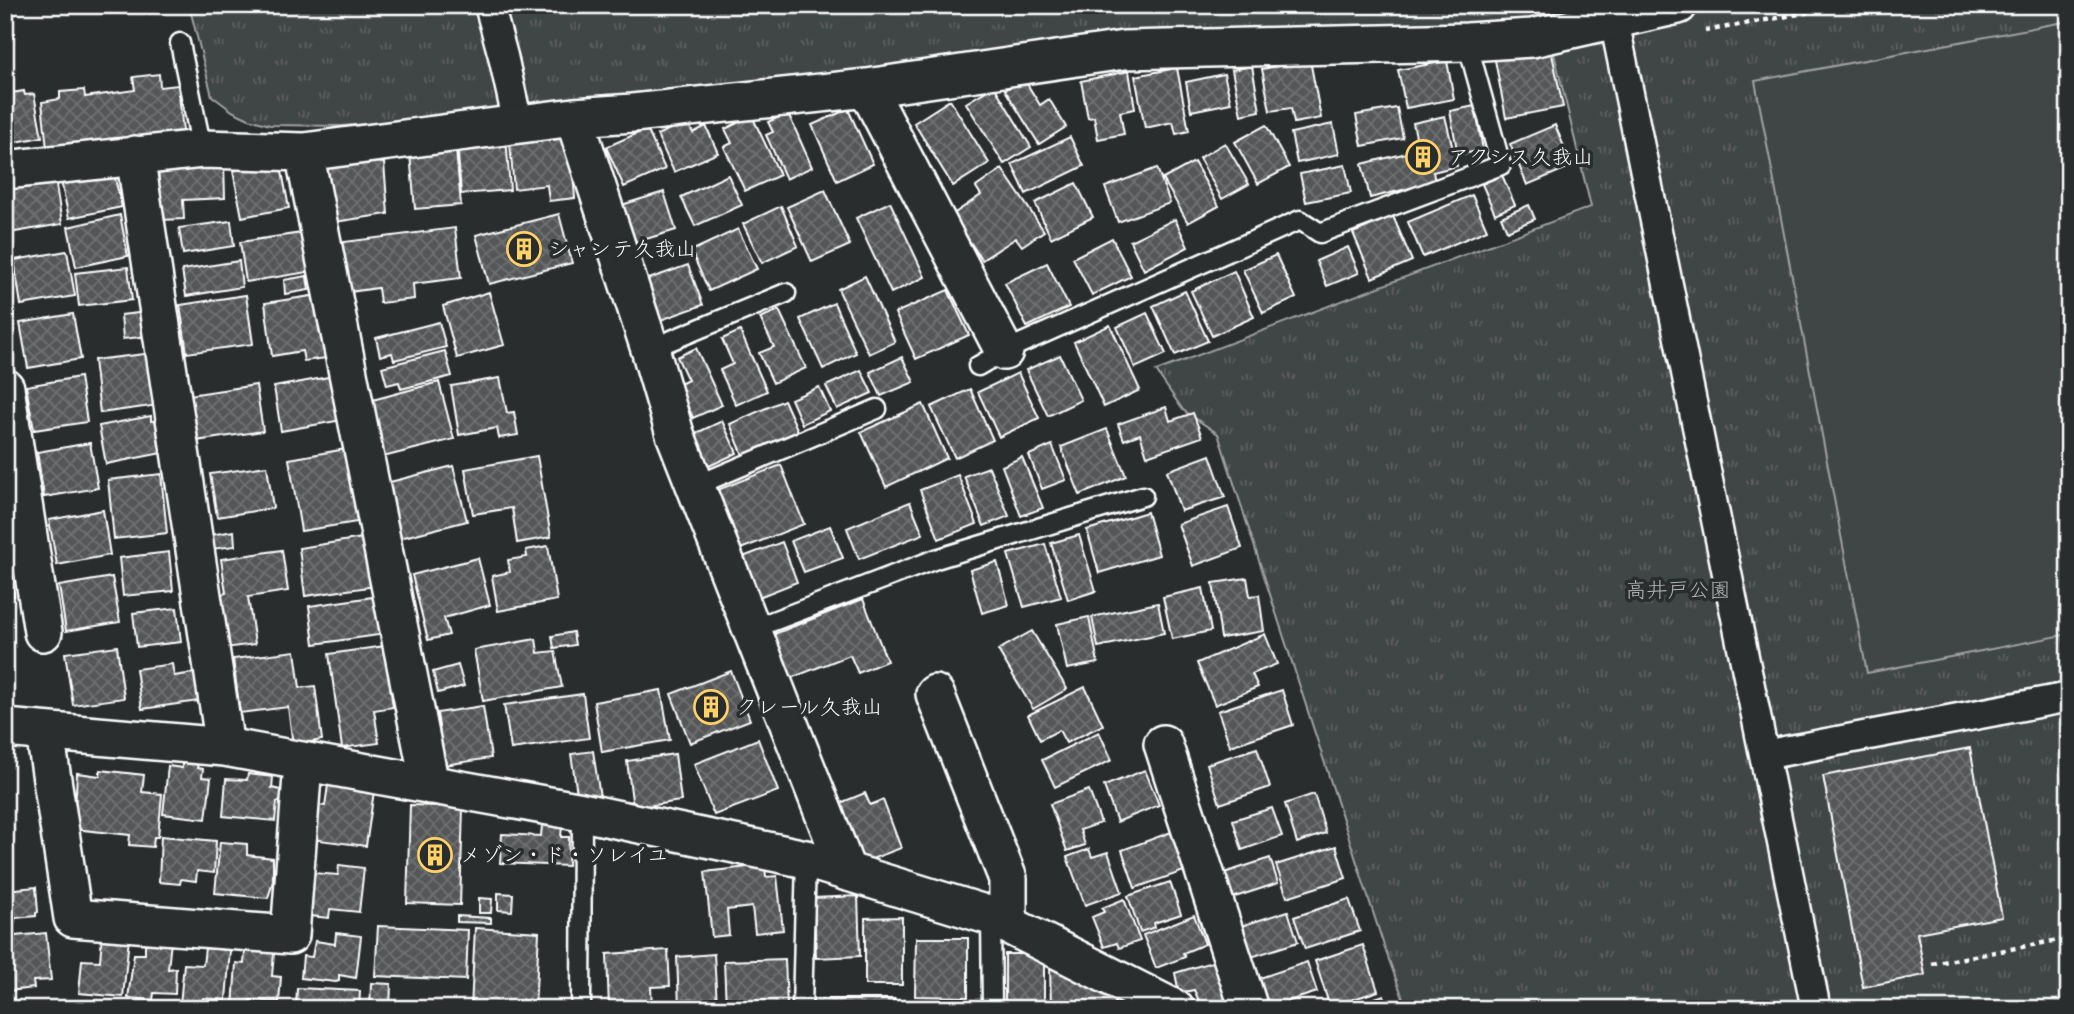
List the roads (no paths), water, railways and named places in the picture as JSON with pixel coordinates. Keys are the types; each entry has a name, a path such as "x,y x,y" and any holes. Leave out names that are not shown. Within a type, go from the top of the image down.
{"street":[{"path":"489,5 518,124"},
{"path":"1605,13 1816,1009"},
{"path":"5,170 202,149 304,152 574,117 867,88 1125,50 1467,42 1532,38 1605,13 1689,19"},
{"path":"867,88 991,359"},
{"path":"574,117 675,434 847,872"},
{"path":"304,152 430,785"},
{"path":"135,155 225,747"},
{"path":"5,388 43,632"},
{"path":"935,694 1008,879 999,921"},
{"path":"1764,755 2069,697"},
{"path":"5,727 46,733 225,747 582,812 806,859 999,921 1130,996 1175,1009"},
{"path":"46,733 73,918 290,935 303,763"},
{"path":"1163,744 1250,1009"}],"lane":[{"path":"991,359 1300,220 1320,233 1501,164 1467,42"},
{"path":"180,43 202,149"},
{"path":"650,349 786,293"},
{"path":"695,486 877,409"},
{"path":"752,629 936,559 1143,496"},
{"path":"581,1009 582,812"},
{"path":"802,1009 806,859"},
{"path":"992,1009 999,921"}],"place":[{"name":"アクシス久我山","path":"1423,157"},
{"name":"シャンテ久我山","path":"524,249"},
{"name":"クレール久我山","path":"711,707"},
{"name":"メゾン・ド・ソレイユ","path":"435,855"}],"park label":[{"name":"高井戸公園","path":"1678,590"}]}
